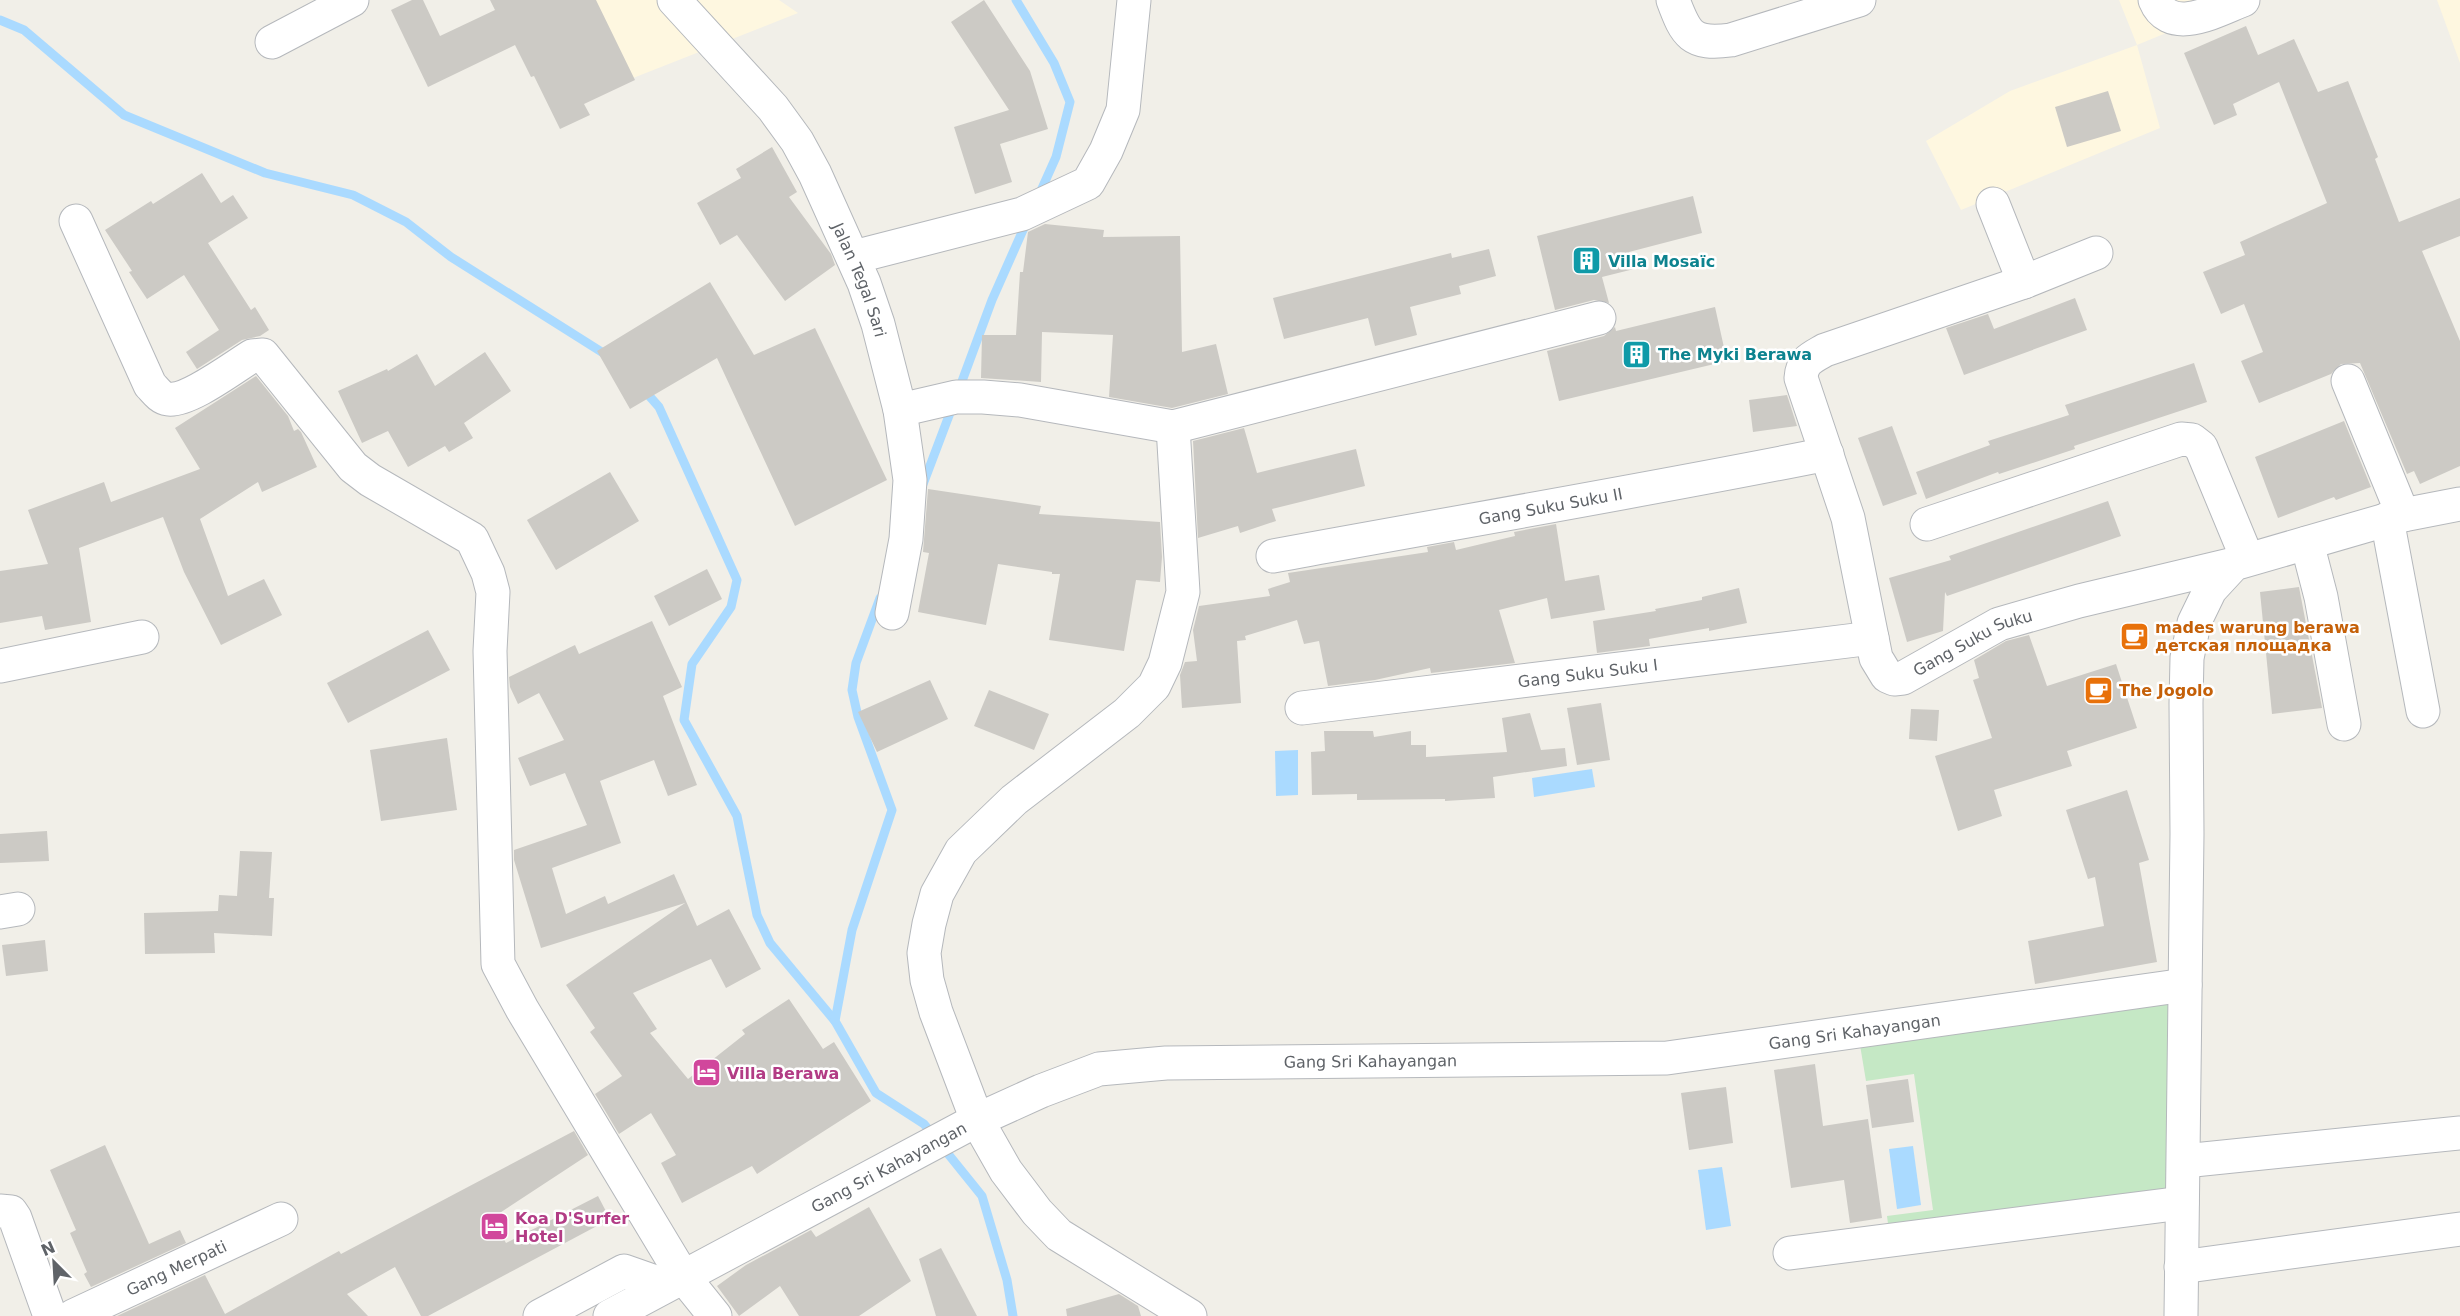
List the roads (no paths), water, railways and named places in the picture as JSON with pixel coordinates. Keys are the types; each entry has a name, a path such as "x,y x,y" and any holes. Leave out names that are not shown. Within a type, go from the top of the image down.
{"street":[{"path":"272,42 352,0"},
{"name":"Jalan Tegal Sari","path":"674,0 773,108 797,141 854,257 878,324 900,410 908,454 910,506 892,613"},
{"path":"854,257 1022,214 1088,183 1106,151 1123,110 1134,0"},
{"path":"1673,0 1683,27 1696,38 1713,42 1731,40 1859,0"},
{"path":"2155,0 2162,13 2180,19 2202,15 2243,0"},
{"path":"1993,204 2024,282 2096,253"},
{"path":"76,221 150,385 163,398 170,400 186,396 252,356 263,355 353,467 370,480 472,539 488,573 493,592 490,651 498,964 673,1280 715,1316"},
{"name":"Gang Suku Suku","path":"2024,282 1825,350 1805,362 1802,368 1801,378 1848,518 1872,638 1880,667 1887,676 1894,679 1903,678 1999,624 2071,603 2307,543 2395,517 2460,504"},
{"path":"900,410 956,397 983,397 1020,400 1173,426 1599,318"},
{"path":"2348,381 2395,517 2423,711"},
{"path":"1173,426 1183,592 1165,663 1154,686 1127,713 1014,801 960,852 937,894 924,953 927,980 936,1012 977,1120 1006,1171 1037,1212 1059,1235 1190,1316"},
{"path":"1927,524 2181,439 2192,440 2201,447 2240,561 2211,590 2194,623 2187,658 2186,985 2181,1316"},
{"name":"Gang Suku Suku II","path":"1273,556 1556,504 1642,491 1827,454"},
{"path":"2307,543 2321,597 2344,724"},
{"path":"0,666 142,637"},
{"name":"Gang Suku Suku I","path":"1302,708 1872,638"},
{"name":"Gang Sri Kahayangan","path":"610,1316 673,1280 977,1120 1041,1091 1099,1069 1166,1063 1667,1058 2186,985"},
{"path":"2184,1161 2460,1133"},
{"path":"1790,1253 2182,1203"},
{"path":"0,1211 11,1212 15,1218 50,1316"},
{"name":"Gang Merpati","path":"73,1316 281,1219"},
{"path":"2181,1267 2460,1229"},
{"path":"540,1316 624,1271 673,1280"}],"water":[{"path":"1298,750 1298,795 1276,796 1275,751"},
{"path":"1592,769 1595,787 1534,797 1532,778"},
{"path":"1913,1146 1921,1205 1897,1209 1889,1149"},
{"path":"1722,1167 1731,1226 1706,1230 1698,1170"}],"waterway":[{"path":"1016,0 1054,63 1070,102 1056,157 1039,195"},
{"path":"0,20 24,30 124,115 265,173 353,195 406,222 451,257 608,356"},
{"path":"958,392 992,300 1027,221"},
{"path":"644,390 659,407 737,580 731,607 692,664 684,720 737,816 757,915 770,943 835,1021"},
{"path":"922,487 953,405"},
{"path":"880,598 856,663 852,690 858,717 892,810 852,930 835,1021 876,1093 924,1124 982,1196 1007,1280 1013,1316"}],"place":[{"name":"Villa Mosaïc","path":"1587,261"},
{"name":"The Myki Berawa","path":"1637,354"},
{"name":"mades warung berawa детская площадка","path":"2134,636"},
{"name":"The Jogolo","path":"2098,690"},
{"name":"Villa Berawa","path":"706,1073"},
{"name":"Koa D'Surfer Hotel","path":"494,1227"}]}
